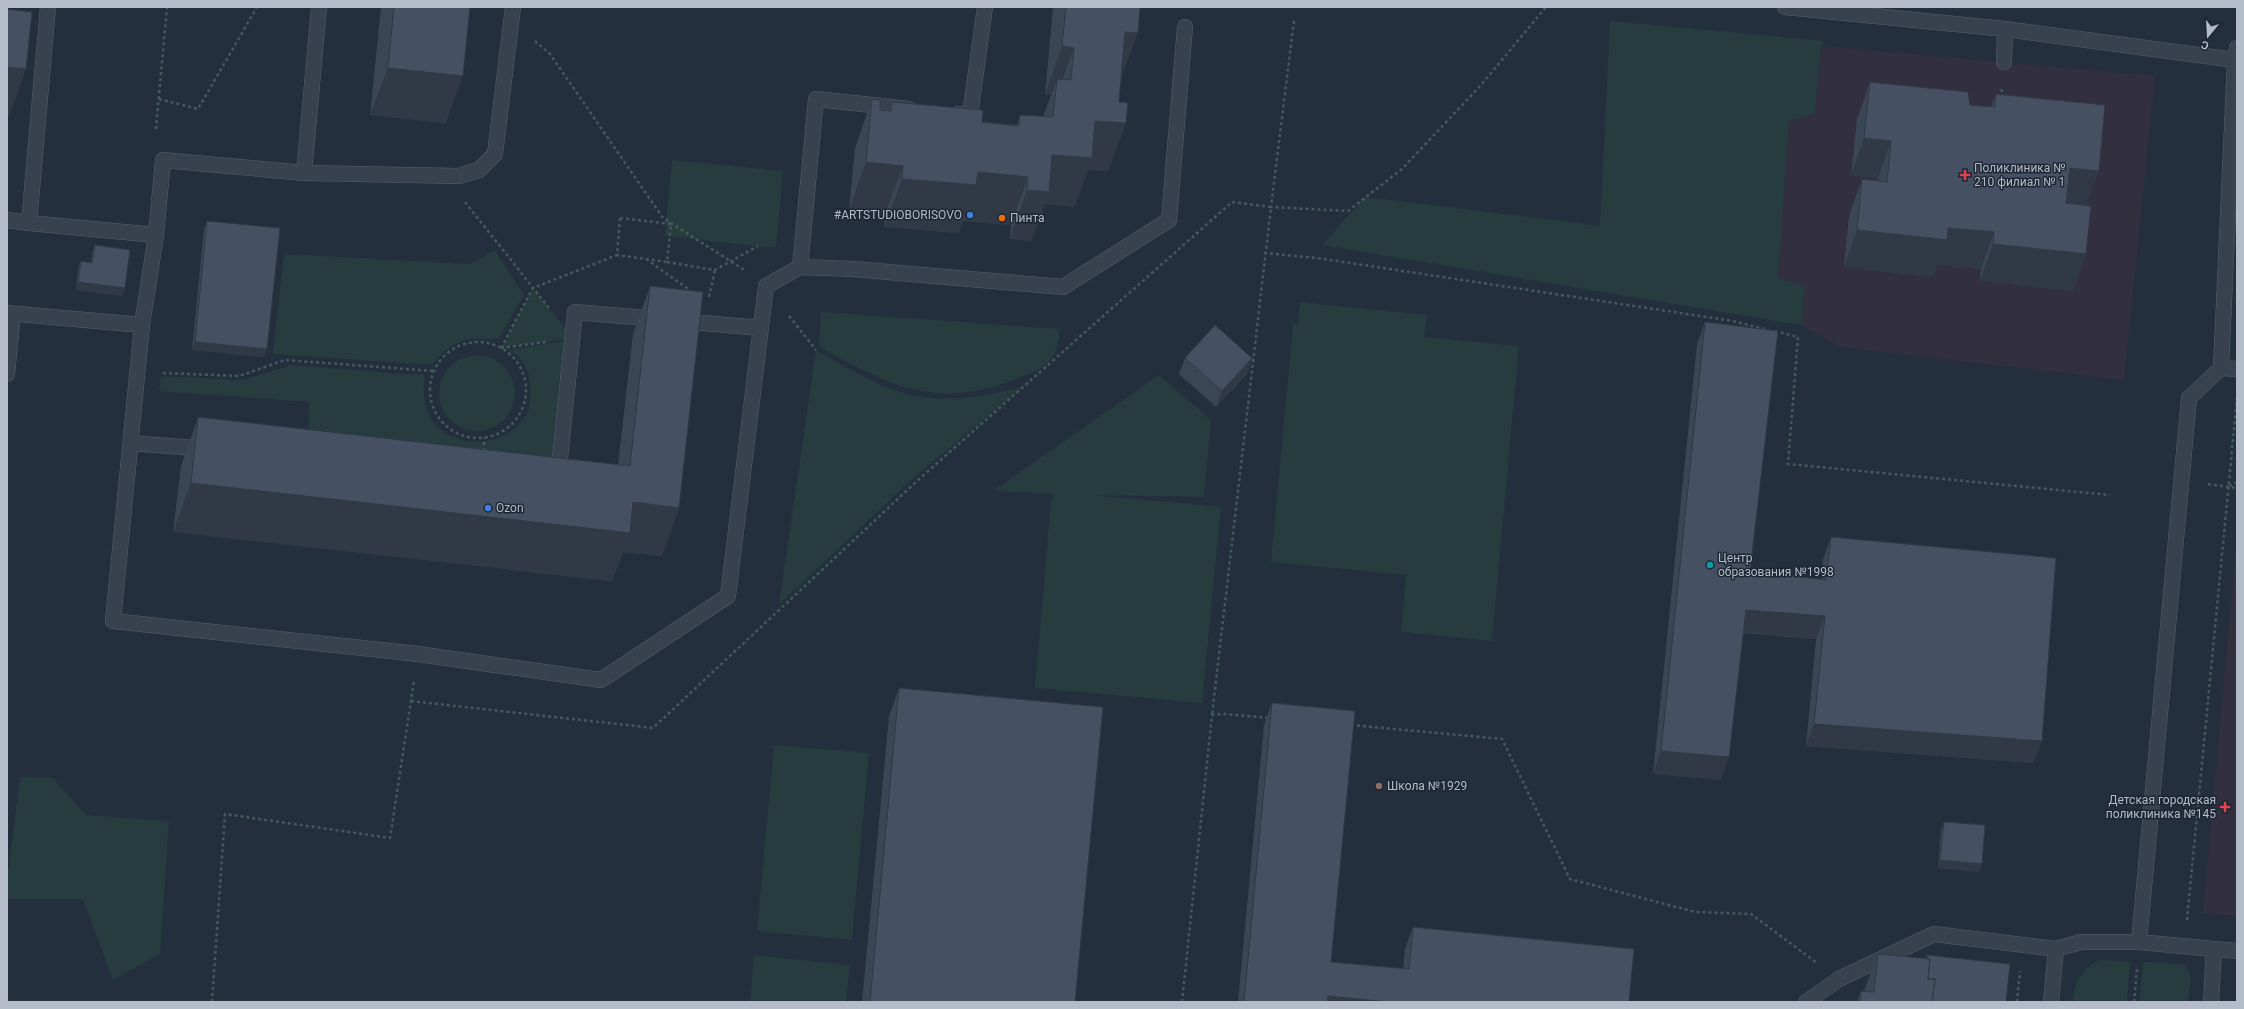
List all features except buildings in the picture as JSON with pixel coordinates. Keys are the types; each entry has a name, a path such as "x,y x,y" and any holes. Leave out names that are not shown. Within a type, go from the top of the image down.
{"lane":[{"path":"29,223 48,7"},
{"path":"304,173 319,7"},
{"path":"939,112 970,115 985,7"},
{"path":"1785,7 2005,29 2236,56 2221,368 2189,398 2139,942"},
{"path":"513,14 495,154 479,170 459,176 304,173 163,160 156,235 142,325 113,621 418,654 601,680 728,596 766,286 800,267 1062,287 1169,220 1185,27"},
{"path":"2004,62 2005,29"},
{"path":"800,267 816,99 924,111"},
{"path":"7,220 156,235"},
{"path":"543,478 557,480 575,312 761,328"},
{"path":"7,374 10,313 142,325"},
{"path":"2221,368 2237,369"},
{"path":"131,443 217,450"},
{"path":"1806,1002 1839,979 1934,934 2056,949 2081,942 2139,942 2237,951"},
{"path":"2050,1002 2056,949"},
{"path":"2210,1002 2214,949"}],"path":[{"path":"156,129 167,7"},
{"path":"159,98 198,109 257,7"},
{"path":"411,701 653,728 917,480 1232,202 1271,207 1348,210 1402,169 1481,85 1546,7"},
{"path":"513,14 550,54 662,218 732,261 766,286 816,350"},
{"path":"1182,1002 1212,715 1264,253 1294,21"},
{"path":"2000,105 2004,62"},
{"path":"444,175 573,338"},
{"path":"617,255 620,218 671,224"},
{"path":"667,262 671,224"},
{"path":"501,348 533,288 617,255 715,270 758,246"},
{"path":"1264,253 1317,258 1733,321 1798,337 1788,464 2110,495"},
{"path":"646,259 695,294"},
{"path":"501,348 573,338"},
{"path":"470,343 486,343 501,348 512,358 521,370 525,384 525,399 520,413 511,425 498,434 484,438 470,438 456,433 444,425 430,400 430,386 434,371 442,358 455,348 470,343"},
{"path":"138,373 239,376 285,360 434,371"},
{"path":"2185,947 2237,398"},
{"path":"484,438 484,457"},
{"path":"2228,487 2237,482"},
{"path":"212,1002 225,814 390,838 418,654"},
{"path":"1212,715 1225,714 1272,718"},
{"path":"1344,724 1502,739 1570,879 1695,912 1751,914 1839,979"},
{"path":"2134,1002 2139,942"}],"shaded area":[{"name":"Поликлиника № 210 филиал № 1","path":"1821,46 2155,76 2124,380 1840,347 1801,325 1805,286 1778,278 1780,230 1789,120 1815,114"},
{"name":"Детская городская поликлиника №145","path":"2237,537 2237,916 2203,913"}],"green space":[{"path":"1610,21 1825,41 1821,46 1815,114 1789,120 1778,278 1805,286 1801,325 1322,245 1365,197 1600,226"},
{"path":"672,160 783,171 776,248 665,236"},
{"path":"495,250 524,295 499,338 471,339 459,342 444,352 432,365 273,354 284,254 470,264"},
{"path":"533,288 573,338 501,348"},
{"path":"1300,302 1427,315 1424,337 1519,346 1492,641 1401,632 1406,575 1271,562 1293,324 1298,325"},
{"path":"821,312 1060,329 1057,347 1053,356 1050,361 1039,369 1016,379 987,388 961,393 937,393 913,389 891,382 868,373 819,347"},
{"path":"570,340 556,468 308,445 309,402 159,391 161,376 243,380 291,365 405,374 425,374 425,403 434,423 449,435 461,440 473,442 485,441 496,439 507,434 517,426 527,414 530,403 529,376 519,357 509,350"},
{"path":"816,350 874,382 910,395 942,399 975,397 1023,387 912,479 779,605"},
{"path":"470,355 484,355 498,361 509,372 515,386 515,400 512,408 504,420 498,425 484,431 470,431 456,425 445,414 439,400 439,386 445,372 456,361"},
{"path":"1159,375 1211,420 1204,497 1093,495 1221,507 1202,703 1035,688 1051,501 1053,500 1054,494 993,491"},
{"path":"774,745 869,753 852,940 757,931"},
{"path":"20,777 53,778 86,815 169,821 160,954 113,980 83,899 7,899 7,881"},
{"path":"754,955 850,965 846,1002 750,1002"},
{"path":"2102,960 2130,962 2127,1002 2073,1002 2075,988 2080,976 2089,966"},
{"path":"2143,962 2183,964 2187,968 2190,977 2188,1002 2139,1002"}],"place":[{"name":"Поликлиника № 210 филиал № 1","path":"1965,175"},
{"name":"#ARTSTUDIOBORISOVO","path":"970,215"},
{"name":"Пинта","path":"1002,218"},
{"name":"Ozon","path":"488,508"},
{"name":"Центр образования №1998","path":"1710,565"},
{"name":"Школа №1929","path":"1379,786"},
{"name":"Детская городская поликлиника №145","path":"2225,807"}]}
